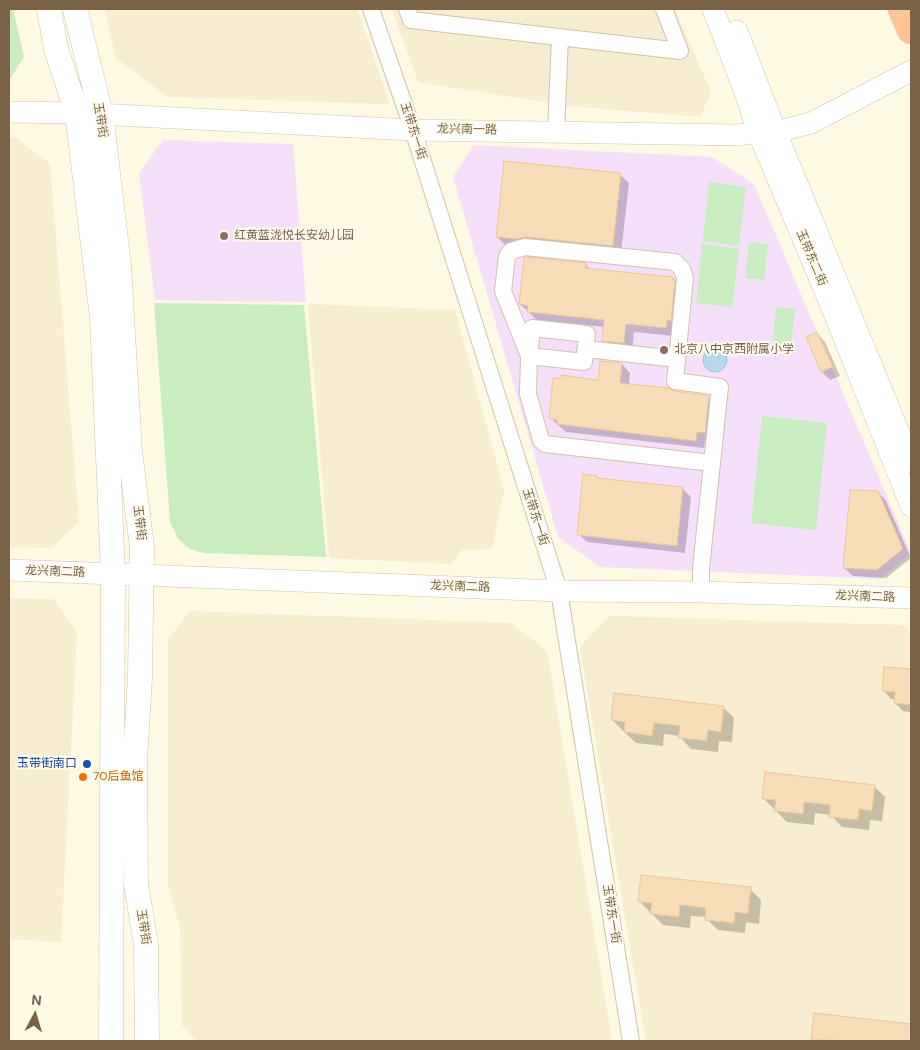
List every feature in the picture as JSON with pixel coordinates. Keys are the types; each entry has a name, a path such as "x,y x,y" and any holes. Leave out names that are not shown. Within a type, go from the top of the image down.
{"highway":[{"path":"902,9 911,30"}],"main road":[{"name":"玉带街","path":"49,9 56,49 77,113 102,318 113,573 111,1041"},
{"name":"玉带街","path":"75,9 101,114 119,266 130,442 142,546 140,677 135,761 136,884 146,945 147,1041"}],"street":[{"name":"玉带东一街","path":"372,9 413,130 558,590 632,1041"},
{"path":"407,9 411,20 680,51 664,9"},
{"name":"玉带东二街","path":"713,9 745,92 767,132 911,462"},
{"name":"玉带东二街","path":"728,9 767,132 830,303 911,506"},
{"path":"556,132 560,37"},
{"name":"龙兴南一路","path":"9,112 101,114 413,130 738,135 811,124 911,71"},
{"path":"529,356 503,291 507,256 511,251 525,247 660,253 675,262 682,269 685,278 675,382 720,387 701,571 701,592"},
{"path":"529,356 584,362 587,334 532,328 529,356 528,394 541,440 545,444 712,463"},
{"path":"586,349 677,359"},
{"name":"龙兴南二路","path":"9,570 558,590 911,598"}],"shaded area":[{"path":"104,9 357,9 390,104 168,97 116,58"},
{"path":"392,9 675,9 711,92 700,117 569,106 418,82"},
{"path":"9,137 15,137 50,164 79,522 52,548 9,547"},
{"name":"红黄蓝泷悦长安幼儿园","path":"163,140 293,144 306,302 155,300 139,173"},
{"name":"北京八中京西附属小学","path":"474,145 712,157 754,184 911,553 881,579 600,567 558,537 453,177"},
{"path":"308,304 455,310 504,490 492,549 462,550 451,564 329,558"},
{"path":"9,598 53,599 77,632 61,942 9,939"},
{"path":"190,611 511,623 547,651 612,1041 197,1041 182,1025 180,927 168,884 168,639"},
{"path":"609,616 903,625 911,631 911,1041 646,1041 580,647"}],"green space":[{"path":"9,9 13,9 24,57 9,81"},
{"path":"709,182 746,187 739,246 703,241"},
{"path":"749,242 768,244 764,280 745,278"},
{"path":"702,244 739,249 732,307 696,303"},
{"path":"154,303 304,305 326,557 204,553 190,549 178,539 170,522"},
{"path":"776,307 795,309 791,345 773,343"},
{"path":"762,416 827,423 816,530 751,523"}],"water":[{"path":"715,348 720,349 726,355 726,365 720,371 715,372 710,371 704,365 703,360 704,355 710,349"}],"building":[{"path":"504,161 621,173 613,246 526,237 515,239 496,237"},
{"path":"524,258 586,263 585,268 673,277 673,280 675,280 671,321 667,320 666,328 626,324 624,343 602,341 604,320 527,312 528,306 519,304"},
{"path":"817,332 833,367 821,372 806,337"},
{"path":"600,361 622,363 620,383 668,388 674,391 709,396 705,433 697,432 696,441 557,424 557,420 549,419 553,378 561,378 561,375 598,380"},
{"path":"583,474 597,476 597,478 683,487 677,546 577,535"},
{"path":"850,490 878,491 903,549 877,570 843,568"},
{"path":"884,667 911,669 911,705 894,703 895,692 882,691"},
{"path":"614,693 724,706 721,732 708,730 707,741 678,738 680,726 654,723 652,736 624,732 625,722 611,720"},
{"path":"765,772 875,785 872,811 859,809 858,820 829,817 830,805 804,802 803,814 774,811 776,800 762,799"},
{"path":"641,875 751,887 748,914 735,912 734,923 705,920 706,908 680,905 679,917 650,914 652,903 638,902"},
{"path":"814,1013 911,1024 911,1041 811,1040"}],"place":[{"name":"红黄蓝泷悦长安幼儿园","path":"224,236"},
{"name":"北京八中京西附属小学","path":"664,350"},
{"name":"玉带街南口","path":"87,764"},
{"name":"70后鱼馆","path":"83,777"}]}
